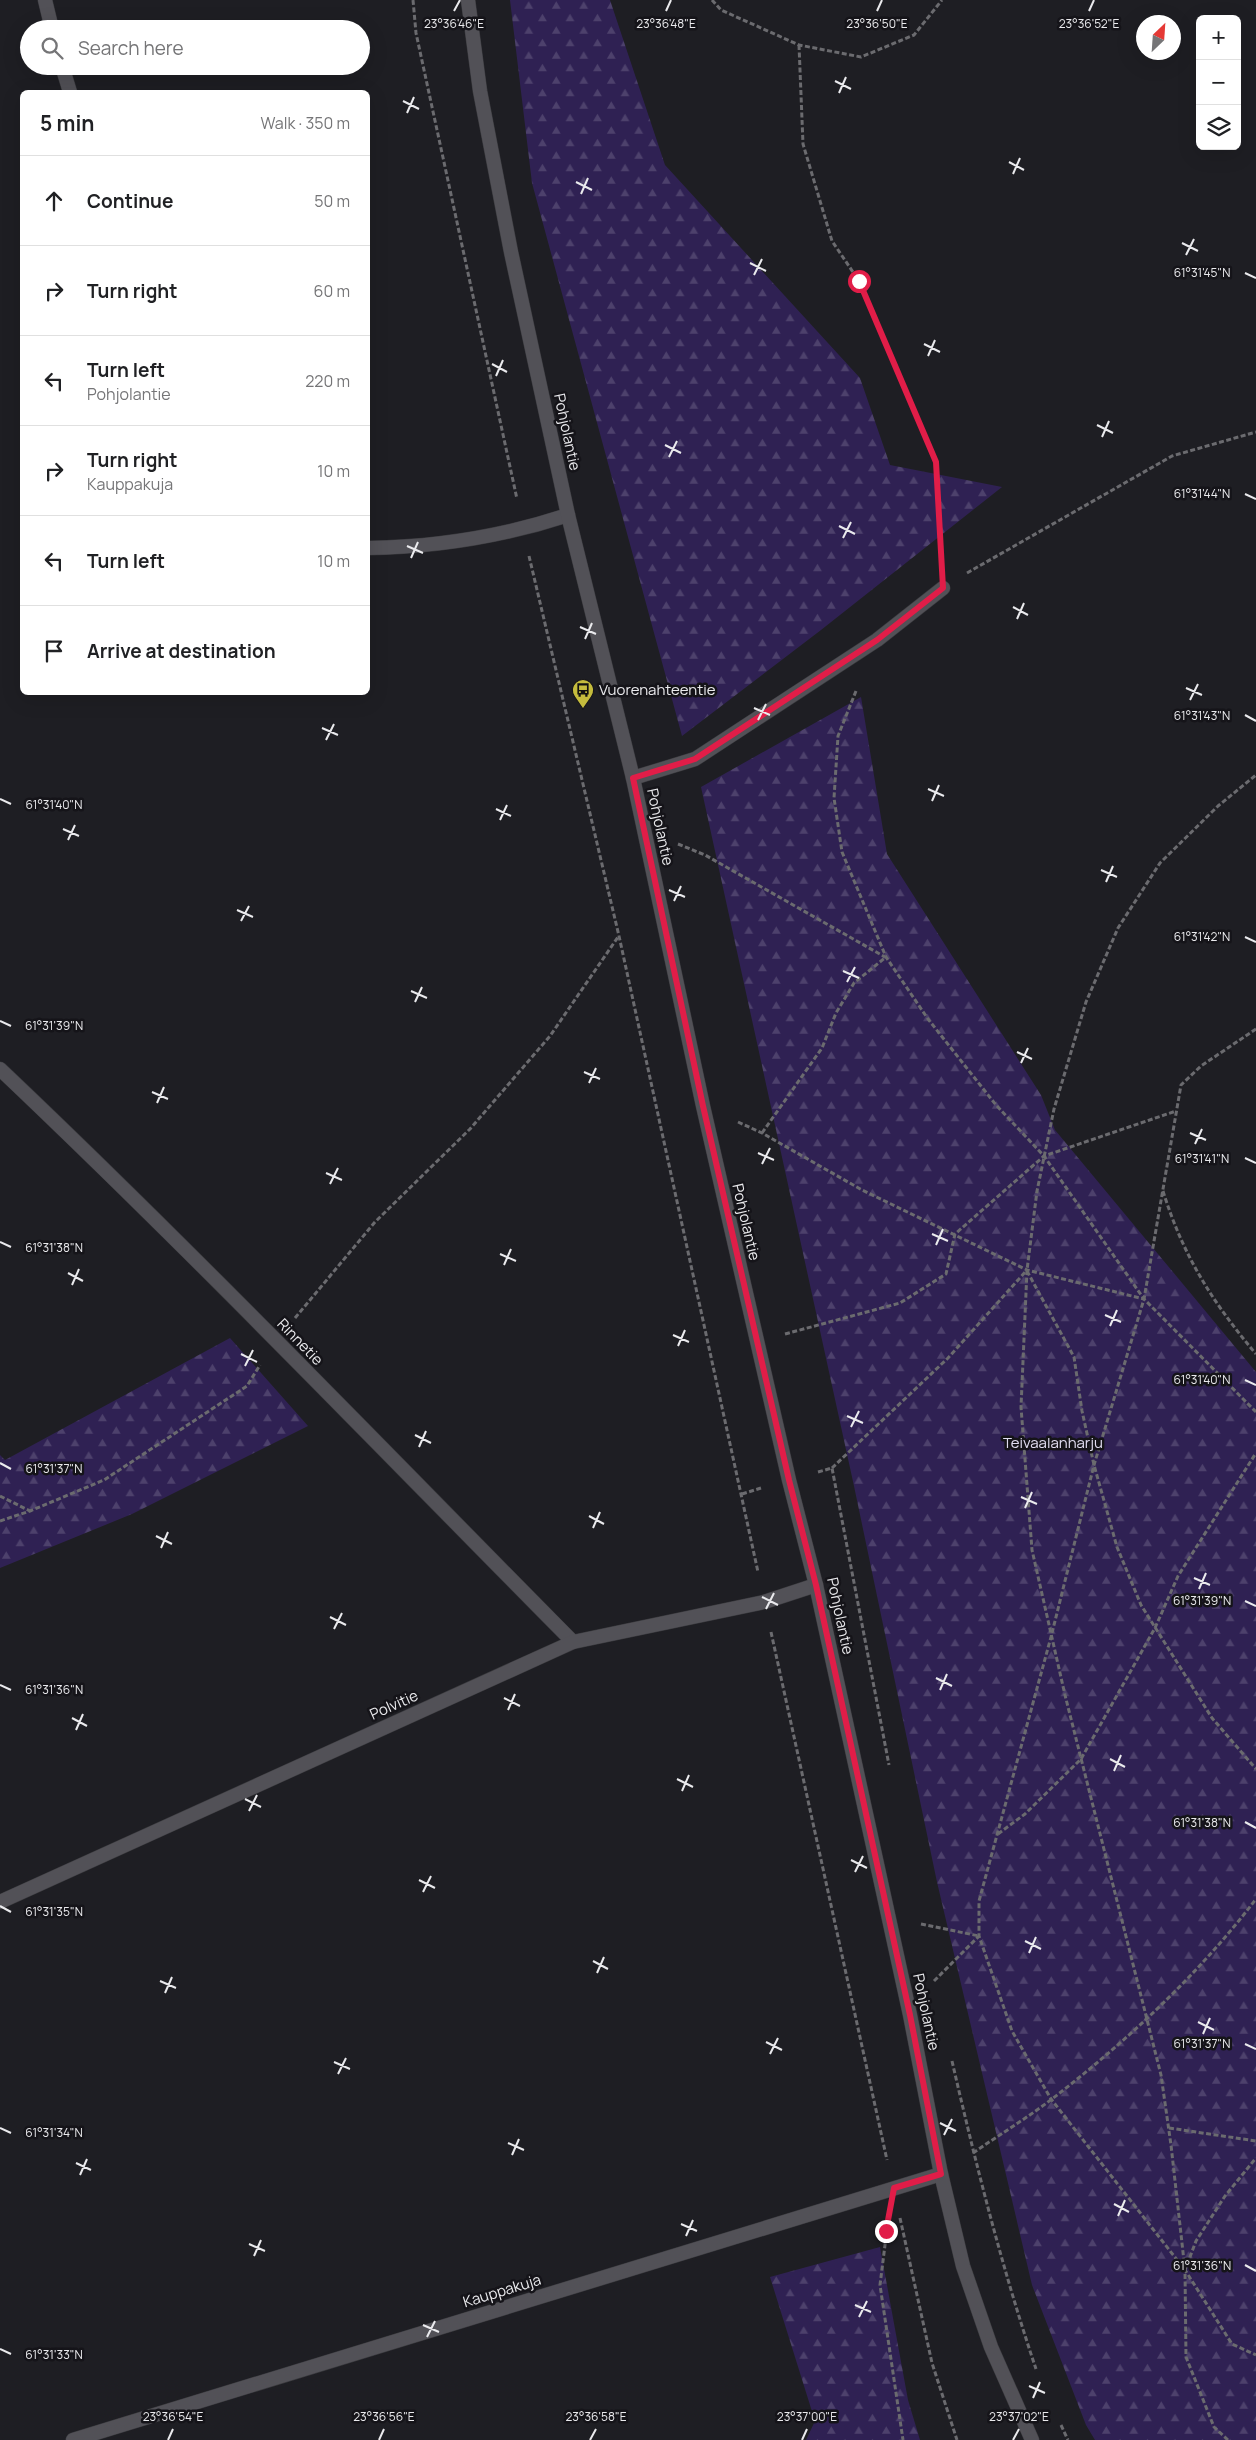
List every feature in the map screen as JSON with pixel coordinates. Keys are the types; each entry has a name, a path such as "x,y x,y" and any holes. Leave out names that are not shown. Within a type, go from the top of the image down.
{"street":[{"path":"45,0 50,20"},
{"name":"Pohjolantie","path":"468,0 480,91 511,252 568,516 633,778 703,1106 789,1480 816,1585 910,2015 941,2174 963,2266 990,2347 1032,2440"},
{"path":"65,75 69,90"},
{"path":"370,548 405,547 523,530 568,516"},
{"path":"633,778 695,759 877,640 943,588"},
{"name":"Rinnetie","path":"0,1070 65,1130 573,1642"},
{"name":"Polvitie","path":"0,1902 573,1642 764,1602 816,1585"},
{"name":"Kauppakuja","path":"73,2440 941,2174"}],"path":[{"path":"414,0 416,33 523,530 619,936 932,2363 957,2440"},
{"path":"712,0 721,10 799,45 861,56 914,35 942,0"},
{"path":"799,45 803,144 832,241 859,281 936,462 943,588 1172,456 1256,432"},
{"path":"877,640 838,736 834,798 842,852 886,957 928,1019 996,1105 1044,1156 1144,1299 1256,1412"},
{"path":"1228,2440 1214,2427 1186,2357 1185,2270 1161,2075 1051,1637 1032,1550 1021,1407 1027,1270 1037,1191 1054,1109 1086,1002 1118,928 1160,863 1218,806 1256,775"},
{"path":"643,830 706,855 886,957"},
{"path":"0,1521 30,1511 104,1480 248,1386 276,1341 374,1222 470,1129 550,1036 619,936"},
{"path":"762,1133 822,1048 836,1013 854,983 886,957"},
{"path":"1256,1029 1201,1066 1181,1085 1144,1299 1094,1465 1051,1637 979,1901 979,1936 1012,2031 1052,2099 1185,2270 1232,2344 1256,2355"},
{"path":"703,1106 762,1133 862,1190 1027,1270 1144,1299"},
{"path":"757,1341 900,1303 946,1274 954,1234 1044,1156 1176,1112"},
{"path":"1162,1190 1176,1232 1203,1285 1256,1354"},
{"path":"1027,1270 1074,1356 1082,1411 1094,1465 1117,1547 1141,1605 1212,1718 1256,1769"},
{"path":"832,1468 948,1358 1027,1270"},
{"path":"997,1834 1025,1814 1081,1759 1155,1628 1178,1576 1256,1453"},
{"path":"0,1496 30,1511"},
{"path":"973,2153 1052,2099 1147,2019 1223,1942 1256,1899"},
{"path":"920,1924 979,1936"},
{"path":"934,1981 979,1936"},
{"path":"1169,2128 1256,2141"},
{"path":"1185,2270 1196,2241 1225,2196 1256,2158"},
{"path":"894,2188 886,2231 880,2285 904,2440"},
{"path":"954,2440 955,2434"}],"green space":[{"path":"510,0 610,0 665,165 860,378 890,465 1002,487 821,630 682,736 532,183"},
{"name":"Teivaalanharju","path":"861,697 887,854 1041,1095 1055,1130 1256,1372 1256,2440 1095,2440 1086,2425 1032,2285 937,1882 854,1486 701,787"},
{"path":"230,1338 308,1426 132,1514 0,1568 0,1455 5,1460"},
{"path":"880,2247 908,2400 920,2440 806,2440 815,2421 770,2277"}],"place":[{"name":"Vuorenahteentie","path":"583,709"}],"route":[{"path":"859,281 936,462 943,588 877,640 695,759 633,778 703,1106 789,1480 816,1585 910,2015 941,2174 894,2188 886,2231"}]}
